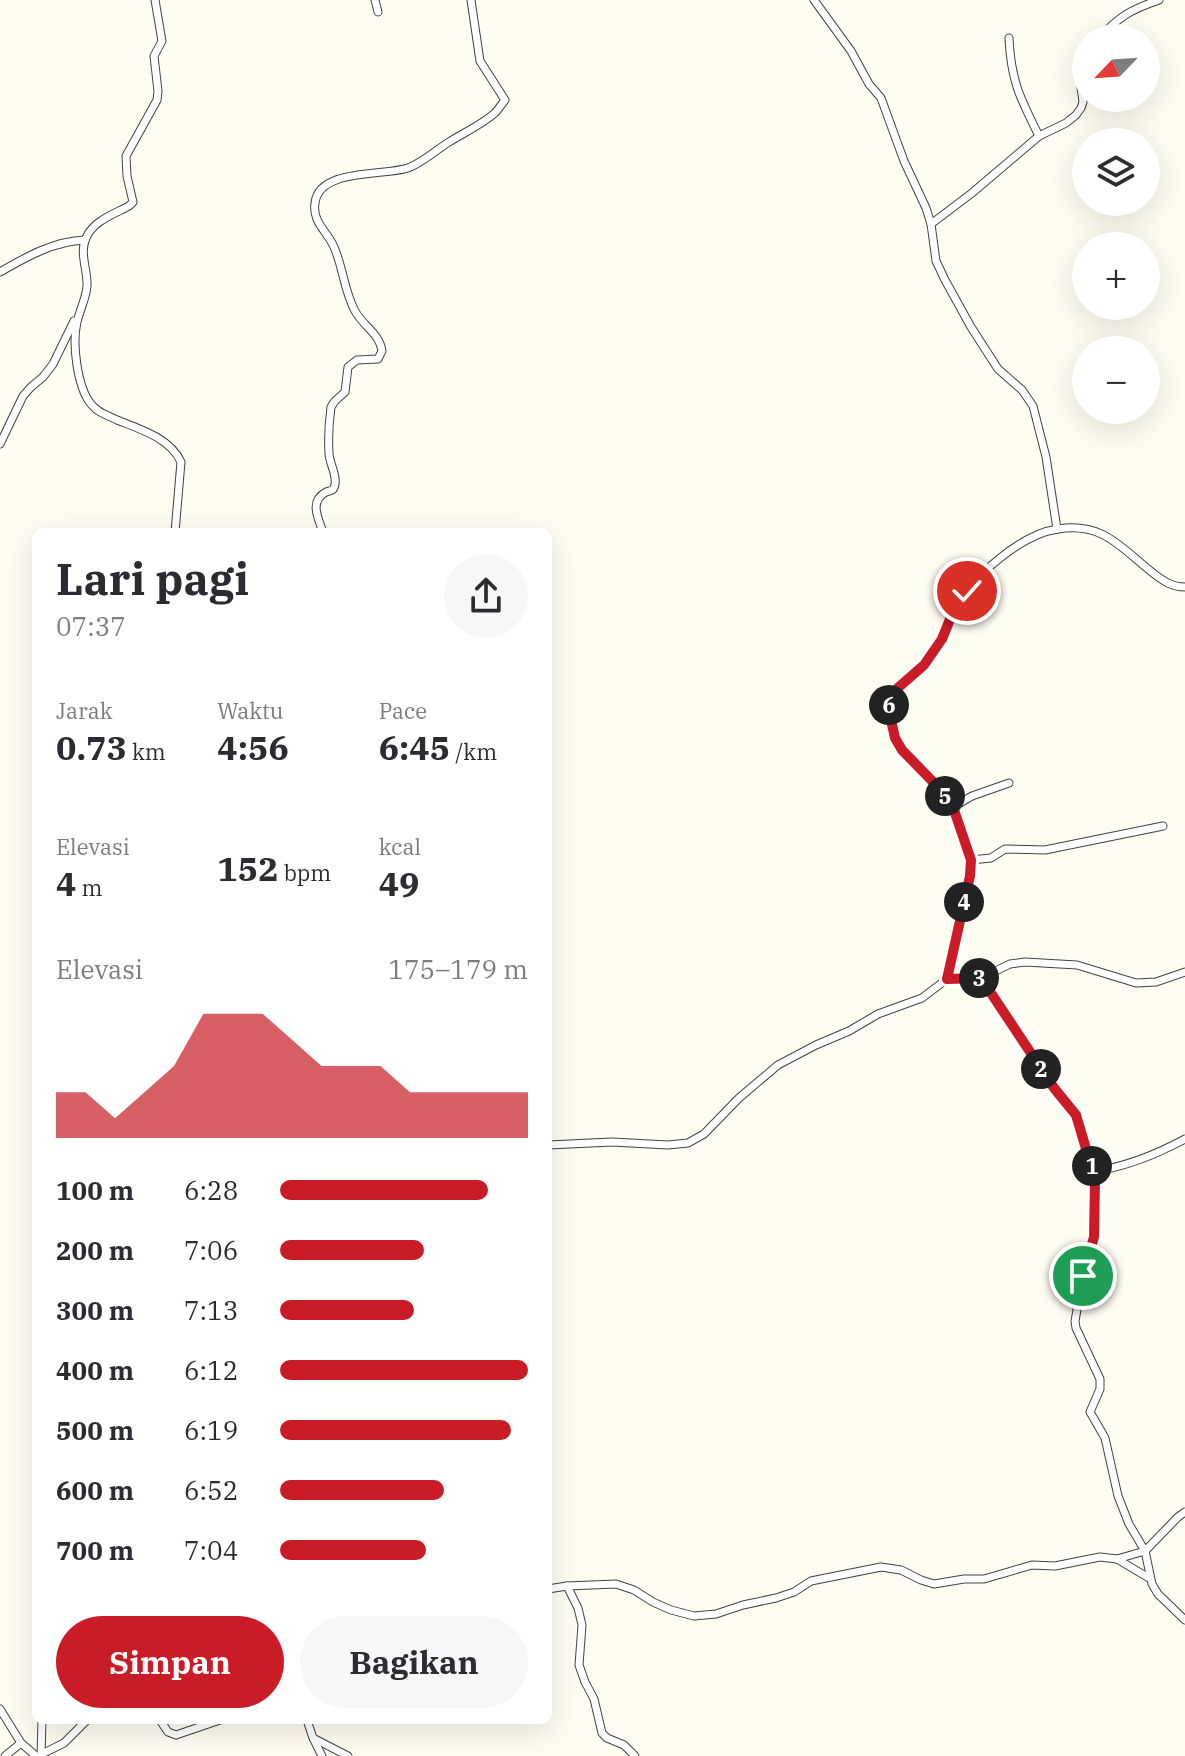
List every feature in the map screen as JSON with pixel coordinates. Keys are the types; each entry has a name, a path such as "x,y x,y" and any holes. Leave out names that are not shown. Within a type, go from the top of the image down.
{"street":[{"path":"0,444 23,396 53,364 85,301 85,240 98,223 133,202 126,156 152,112 158,95 154,56 162,41 155,0"},
{"path":"375,0 378,12"},
{"path":"322,528 316,510 317,501 335,486 329,453 331,407 345,392 348,367 357,360 378,359 382,351 380,341 363,324 352,305 334,246 318,222 314,208 316,196 339,179 410,167 496,112 505,100 480,61 471,0"},
{"path":"814,0 881,98 904,161 926,208 937,264 998,369 1022,390 1033,406 1046,457 1057,529"},
{"path":"1113,24 1130,10 1159,0"},
{"path":"1009,38 1011,72 1039,136"},
{"path":"931,224 1039,136 1071,120 1078,112"},
{"path":"0,272 61,243 85,240"},
{"path":"80,311 75,347 88,400 98,412 164,441 176,452 181,462 175,528"},
{"path":"947,979 971,860 953,807 902,750 891,725 890,699 896,688 924,665 942,639 956,606 986,569 1028,540 1057,529 1088,528 1105,534 1165,582 1185,587"},
{"path":"953,807 972,796 1009,783"},
{"path":"971,860 991,858 1005,849 1045,850 1163,826"},
{"path":"552,1145 688,1143 704,1134 739,1098 778,1065 878,1014 922,998 947,979 981,978 1010,964 1025,962 1077,965 1136,983 1156,982 1185,972"},
{"path":"981,978 1054,1088 1076,1115 1094,1171 1094,1237 1083,1276 1075,1324 1100,1379 1100,1389 1090,1412 1105,1438 1123,1511 1145,1551 1150,1578 1158,1594 1185,1620"},
{"path":"1094,1171 1158,1153 1185,1139"},
{"path":"552,1588 616,1584 626,1586 671,1610 694,1616 716,1614 794,1592 811,1581 881,1567 901,1570 934,1584 984,1579 1032,1565 1055,1566 1100,1557 1117,1559 1145,1551 1185,1512"},
{"path":"1117,1559 1150,1578"},
{"path":"567,1586 582,1625 579,1665 597,1708 602,1733 624,1745 635,1756"},
{"path":"0,1709 21,1743 40,1755"},
{"path":"40,1755 42,1724"},
{"path":"40,1755 58,1747 83,1724"},
{"path":"163,1724 168,1732 176,1735 208,1724"},
{"path":"308,1724 322,1756"},
{"path":"313,1738 348,1756"},
{"path":"5,1756 21,1743"},
{"path":"43,1743 58,1747"}],"route":[{"path":"967,591 956,606 942,639 924,665 892,693 889,705 891,725 895,738 911,762 938,787 953,807 971,860 947,979 981,978 1054,1088 1076,1115 1095,1179 1094,1237 1083,1276"}]}
